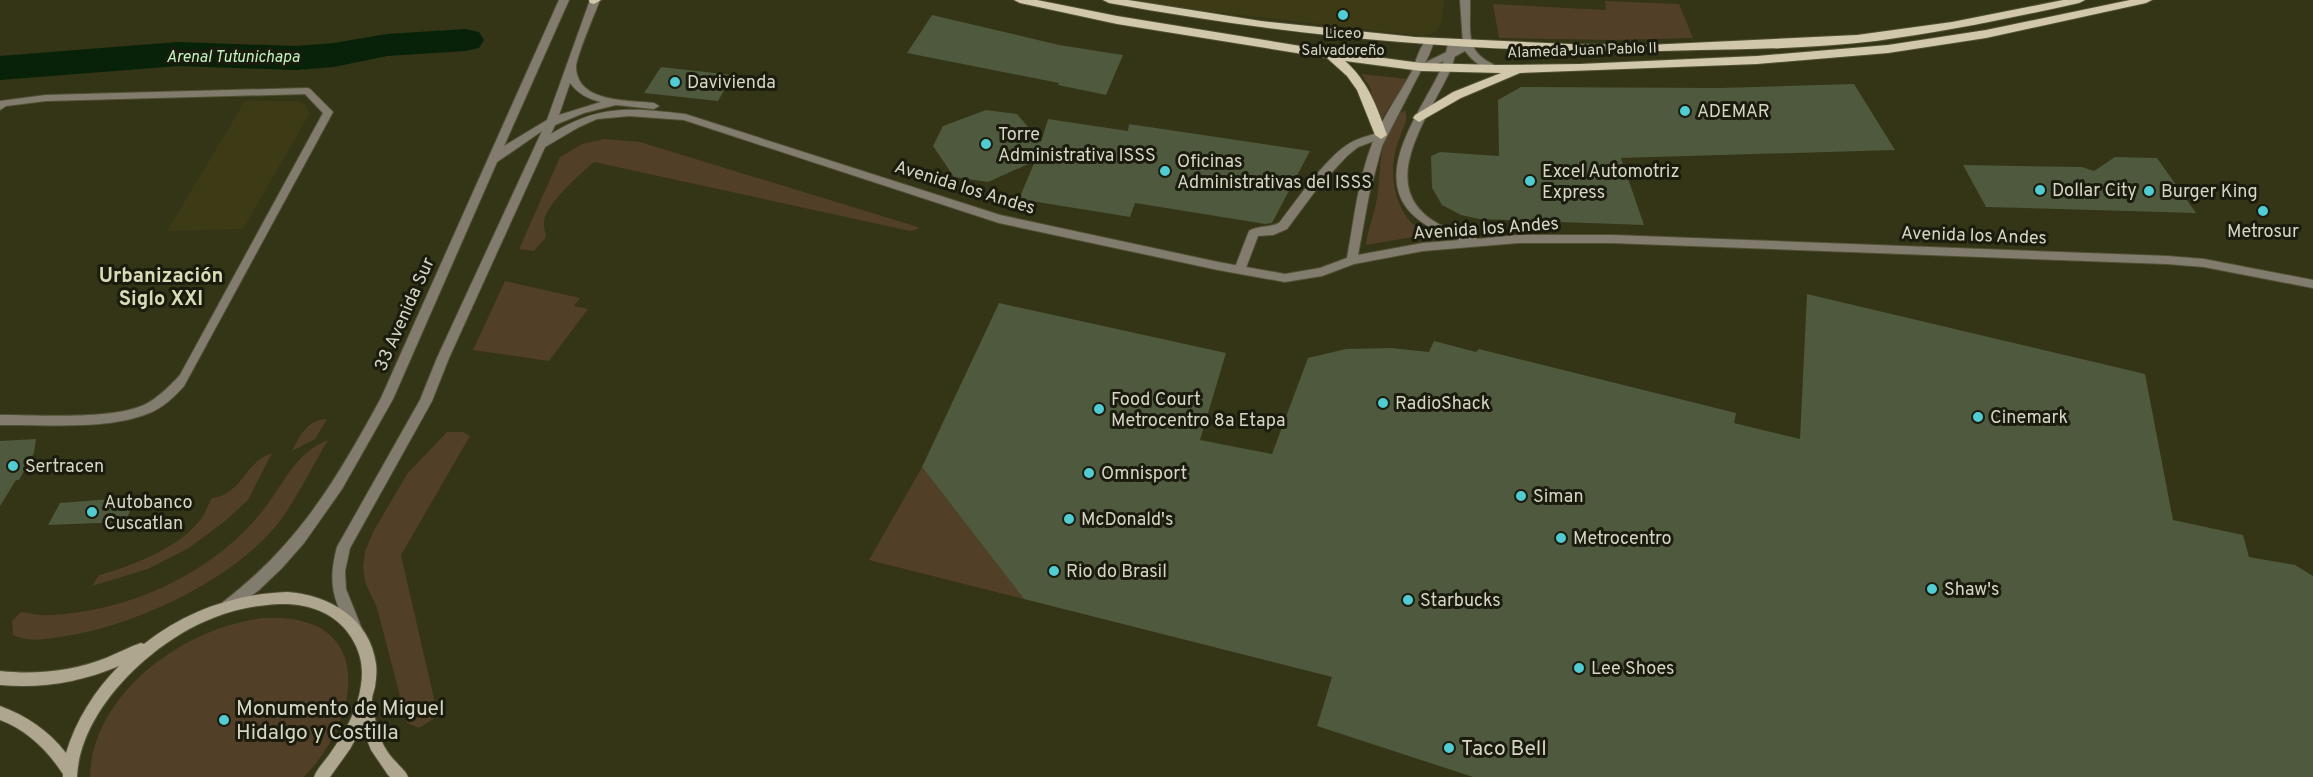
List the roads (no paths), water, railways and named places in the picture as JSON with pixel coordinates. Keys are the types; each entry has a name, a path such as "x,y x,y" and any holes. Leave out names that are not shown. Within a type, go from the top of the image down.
{"main road":[{"name":"Alameda Juan Pablo II","path":"1020,0 1117,20 1331,55 1446,69 1524,69 1757,60 1887,49 1986,34 2146,0"},
{"name":"Alameda Juan Pablo II","path":"1108,0 1172,12 1292,29 1429,42 1451,50 1468,45 1596,49 1818,42 1876,37 1996,18 2079,0"},
{"path":"1331,55 1354,75 1364,89 1381,135"},
{"path":"1419,118 1457,95 1524,69"},
{"path":"0,678 48,679 85,672 124,658 204,616 225,608 273,598 303,600 333,611 356,630 368,658 367,718 374,743 387,765 401,777"},
{"path":"70,774 74,750 93,710 122,672 160,639"},
{"path":"321,777 351,735 368,691"},
{"path":"0,713 26,724 44,737 58,753 70,774"}],"street":[{"name":"33 Avenida Sur","path":"225,608 266,577 294,545 356,457 387,399 564,0"},
{"path":"356,630 343,603 336,572 344,547 426,401 443,358 542,144 595,0"},
{"path":"1465,0 1468,45 1475,60 1497,69"},
{"path":"1353,260 1363,202 1381,135 1421,67 1429,42"},
{"path":"1421,67 1451,50"},
{"path":"1451,50 1446,69 1419,118 1407,146 1400,172 1405,197 1416,214 1448,234 1470,238 1518,239"},
{"name":"Avenida los Andes","path":"572,66 574,82 585,93 616,102 674,109 685,117"},
{"path":"0,420 120,416 147,408 173,391 184,378 328,112 307,91 46,98 1,104"},
{"path":"491,163 530,132 552,120 616,102"},
{"name":"Avenida los Andes","path":"542,144 579,122 596,116 642,112 685,117 999,219 1285,278 1322,272 1353,260 1422,247 1518,239 1744,243 2167,260 2204,263 2313,284"},
{"path":"1240,270 1253,234 1258,231 1273,231 1283,226 1315,183 1342,154 1354,145 1381,135"}],"waterway":[{"name":"Arenal Tutunichapa","path":"0,68 178,54 296,58 334,55 387,45 466,40"}],"place":[{"name":"Liceo Salvadoreño","path":"1343,15"},
{"name":"Davivienda","path":"675,82"},
{"name":"ADEMAR","path":"1685,111"},
{"name":"Torre Administrativa ISSS","path":"986,144"},
{"name":"Oficinas Administrativas del ISSS","path":"1165,171"},
{"name":"Excel Automotriz Express","path":"1530,181"},
{"name":"Dollar City","path":"2040,190"},
{"name":"Burger King","path":"2149,191"},
{"name":"Metrosur","path":"2263,211"},
{"name":"RadioShack","path":"1383,403"},
{"name":"Food Court Metrocentro 8a Etapa","path":"1099,409"},
{"name":"Cinemark","path":"1978,417"},
{"name":"Sertracen","path":"13,466"},
{"name":"Omnisport","path":"1089,473"},
{"name":"Siman","path":"1521,496"},
{"name":"Autobanco Cuscatlan","path":"92,512"},
{"name":"McDonald's","path":"1069,519"},
{"name":"Metrocentro","path":"1561,538"},
{"name":"Rio do Brasil","path":"1054,571"},
{"name":"Shaw's","path":"1932,589"},
{"name":"Starbucks","path":"1408,600"},
{"name":"Lee Shoes","path":"1579,668"},
{"name":"Monumento de Miguel Hidalgo y Costilla","path":"224,720"},
{"name":"Taco Bell","path":"1449,748"}],"district":[{"name":"Urbanización Siglo XXI","path":"161,286"}]}
